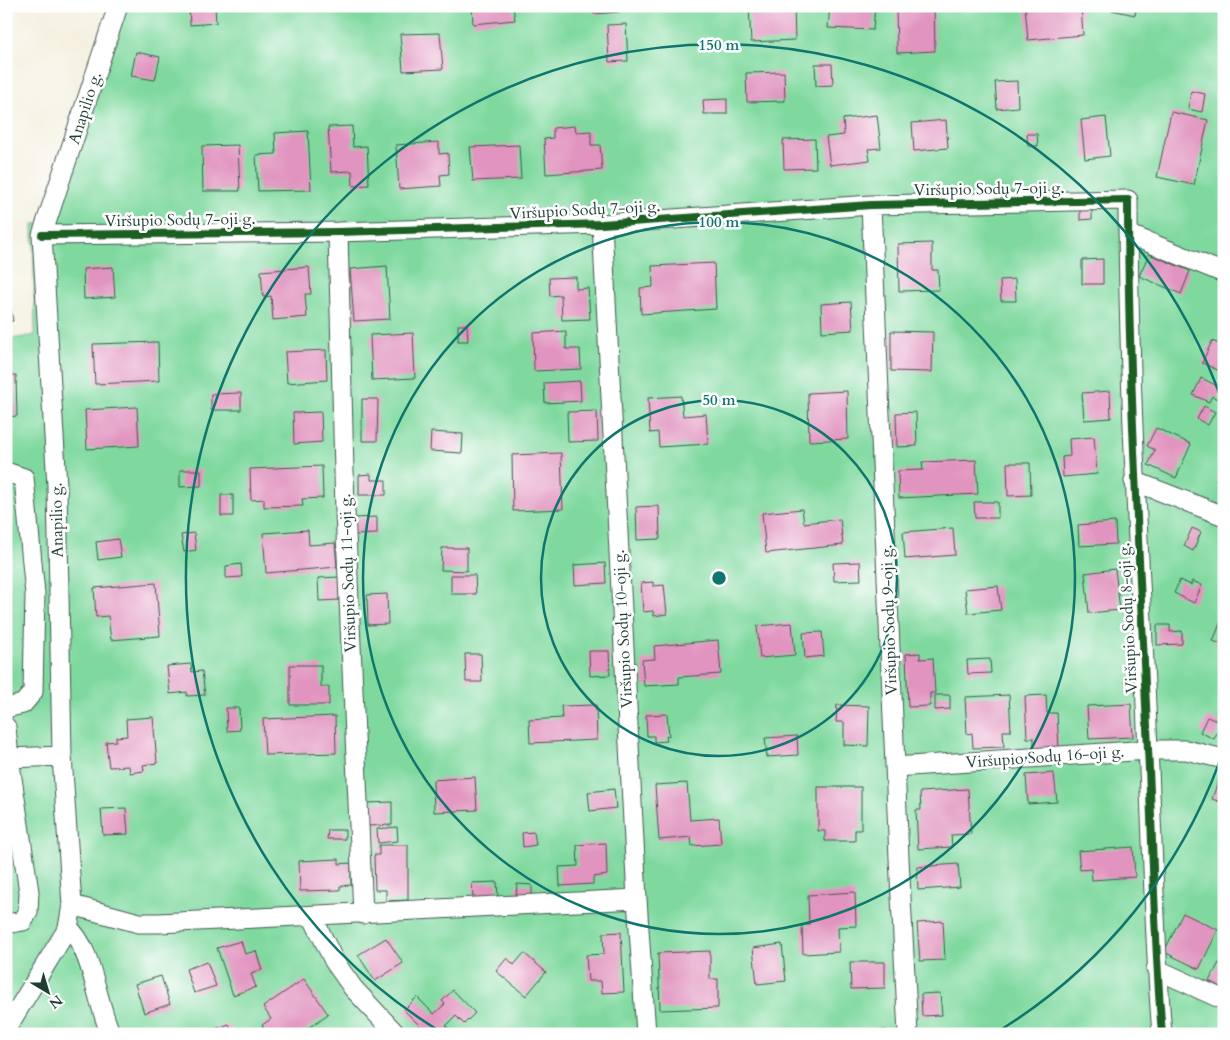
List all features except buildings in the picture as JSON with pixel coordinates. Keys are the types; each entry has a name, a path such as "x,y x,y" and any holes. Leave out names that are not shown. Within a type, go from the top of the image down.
{"street":[{"name":"Anapilio g.","path":"6,1029 68,928 72,905 62,756 57,486 42,235 118,6"},
{"name":"Viršupio Sodų 7-oji g.","path":"42,235 338,232 602,224 871,205 1128,200"},
{"name":"Viršupio Sodų 8-oji g.","path":"1128,200 1134,481 1148,750 1156,969 1162,1034"},
{"name":"Viršupio Sodų 9-oji g.","path":"871,205 908,1034"},
{"name":"Viršupio Sodų 10-oji g.","path":"602,224 637,899 646,1034"},
{"name":"Viršupio Sodų 11-oji g.","path":"338,232 345,511 363,914"},
{"path":"1128,234 1224,273"},
{"path":"6,472 24,478 35,594 33,692 23,704 6,708"},
{"path":"1134,481 1224,516"},
{"path":"6,727 29,892 28,912 23,921 6,924"},
{"name":"Viršupio Sodų 16-oji g.","path":"895,767 1148,750 1186,750 1224,759"},
{"path":"9,758 62,756"},
{"path":"72,905 139,923 159,923 637,899"},
{"path":"312,916 334,961 353,988 396,1034"},
{"path":"68,928 76,934 85,954 111,1034"},
{"path":"1156,969 1224,1000"}],"green space":[{"path":"126,6 1224,6 1224,1034 6,1034 6,340 35,335 33,224 55,223"}],"cycle path":[{"path":"42,235 338,232 602,224 871,205 1128,200 1135,474 1155,927 1162,1034"}]}
